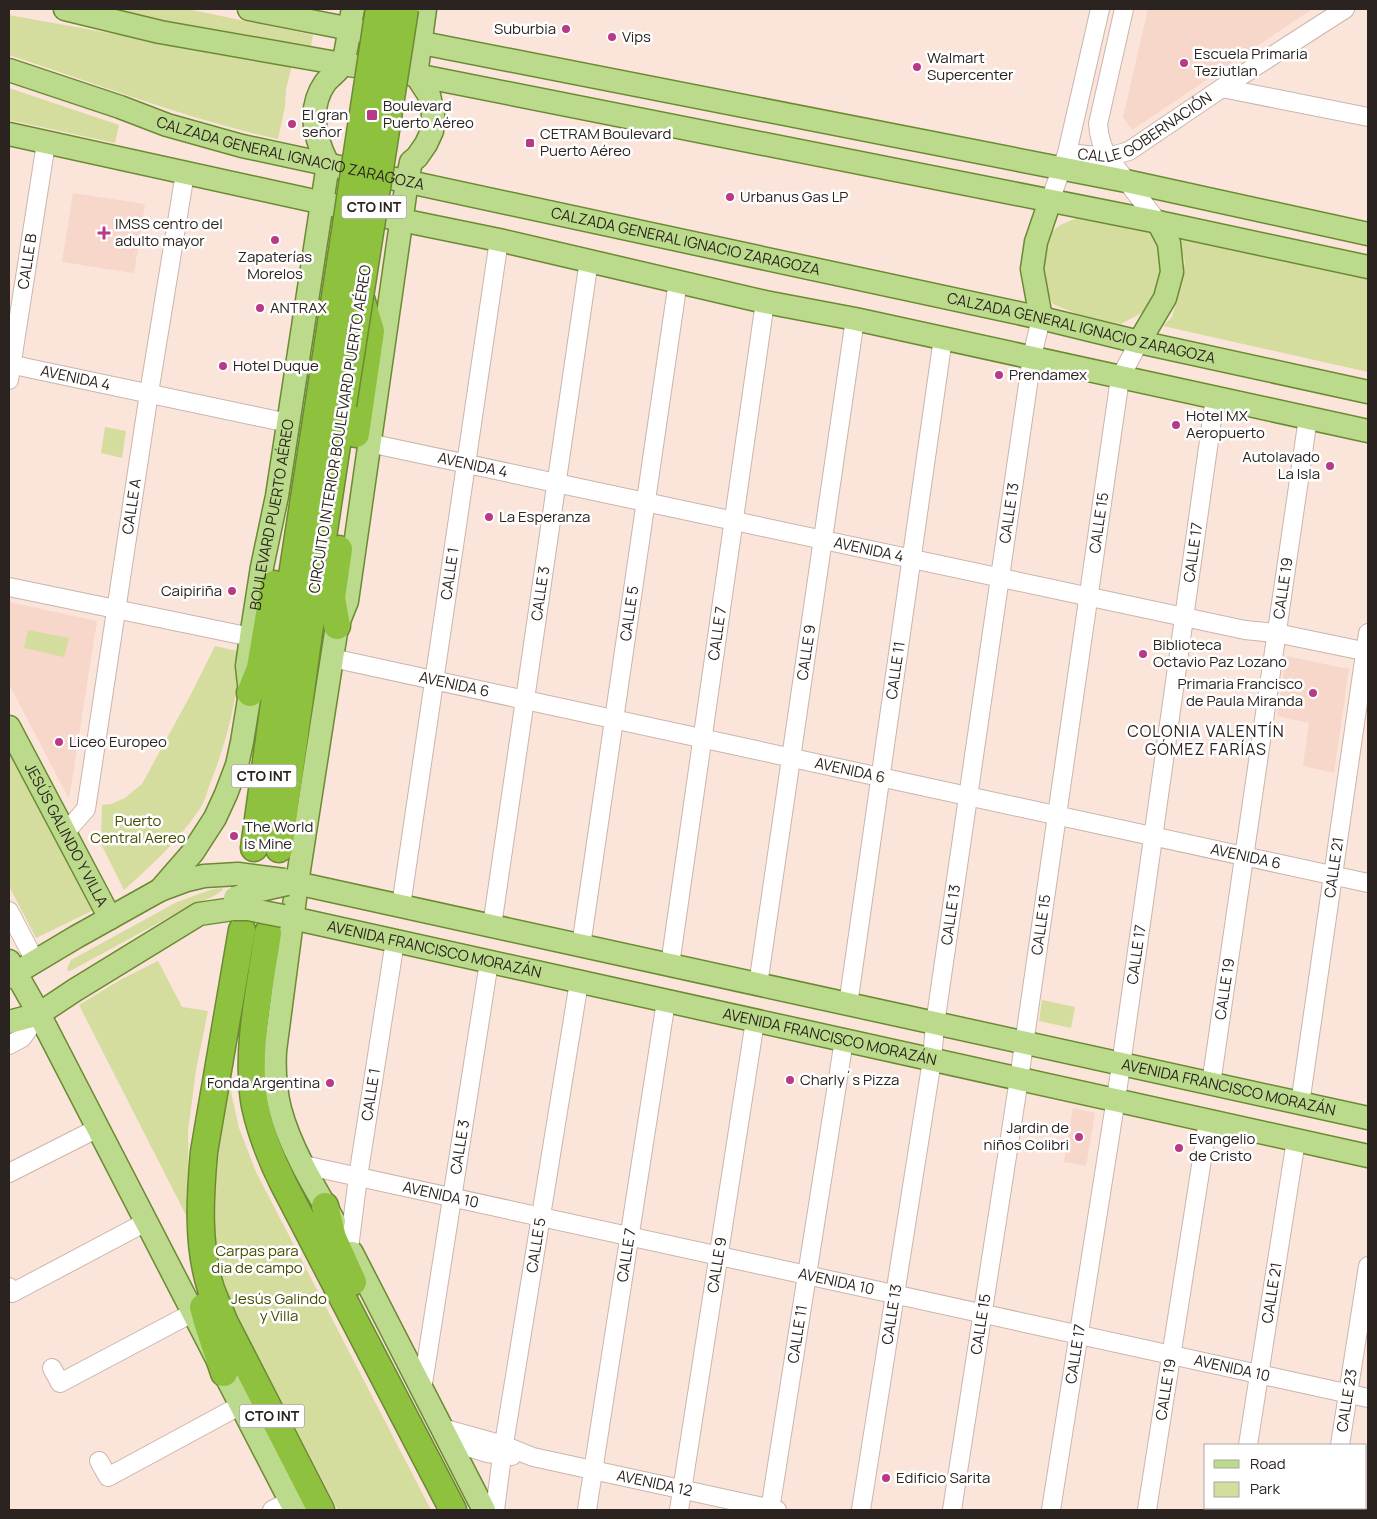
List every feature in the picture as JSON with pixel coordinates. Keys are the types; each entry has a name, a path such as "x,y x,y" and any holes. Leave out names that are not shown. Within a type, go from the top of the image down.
{"highway":[{"name":"CIRCUITO INTERIOR BOULEVARD PUERTO AÉREO","path":"379,9 331,403 312,607 266,849 303,502 331,403 360,295 404,9"},
{"path":"337,626 332,598 371,331 360,295"},
{"path":"250,693 260,668 271,593 286,533 303,502"},
{"name":"CTO INT","path":"236,912 204,1152 201,1226 205,1261 211,1288 224,1321 321,1510"},
{"name":"CTO INT","path":"281,922 252,1045 252,1076 260,1129 266,1147 284,1185 453,1510"},
{"path":"325,1206 333,1238 353,1284 362,1335"},
{"path":"201,1226 199,1266 201,1297 206,1322 224,1373"}],"main road":[{"path":"65,9 160,32 416,75 1158,222 1368,267"},
{"path":"249,9 351,19 420,42 1064,161 1126,181 1368,234"},
{"path":"416,75 425,9"},
{"path":"328,164 317,139 314,122 315,109 319,94 342,64 351,19"},
{"name":"CALZADA GENERAL IGNACIO ZARAGOZA","path":"9,70 190,132 242,146 1041,318 1139,342 1368,392"},
{"name":"CTO INT","path":"416,75 429,95 433,114 432,131 426,144 411,162 407,181 347,602 337,626 290,883 281,922 274,1069 280,1109 287,1130 484,1510"},
{"path":"9,77 34,79"},
{"path":"9,134 185,174 590,260 765,302 855,319 1368,431"},
{"name":"BOULEVARD PUERTO AÉREO","path":"160,890 193,852 215,818 226,794 242,742 250,693 247,666 250,637 277,496 328,164"},
{"path":"1041,318 1032,269 1036,242 1050,201"},
{"path":"1139,342 1164,298 1172,272 1169,244 1158,222"},
{"name":"JESÚS GALINDO Y VILLA","path":"9,727 110,918"},
{"name":"AVENIDA FRANCISCO MORAZÁN","path":"160,890 204,876 238,874 290,883 1368,1118"},
{"path":"9,1022 39,1014 199,914 219,904 236,912 256,890 290,883"},
{"path":"39,1014 10,971 35,961 160,890"},
{"name":"AVENIDA FRANCISCO MORAZÁN","path":"236,912 248,910 281,922 395,941 1368,1156"},
{"name":"CTO INT","path":"39,1014 241,1405 286,1507"}],"street":[{"path":"1050,201 1064,161 1100,9"},
{"path":"1124,9 1098,124 1099,135 1102,148 1108,157 1158,222"},
{"name":"CALLE GOBERNACIÓN","path":"1064,161 1108,157 1129,151 1222,88 1345,9"},
{"path":"1222,88 1368,116"},
{"name":"CALLE B","path":"10,369 46,143"},
{"name":"CALLE A","path":"65,833 86,809 149,393 185,174"},
{"name":"CALLE 1","path":"401,906 499,240"},
{"name":"CALLE 3","path":"492,926 590,260"},
{"name":"CALLE 5","path":"581,946 678,281"},
{"name":"CALLE 7","path":"670,965 765,302"},
{"name":"CALLE 13","path":"861,1510 932,1060 935,1024 1032,357 1041,318"},
{"name":"CALLE 9","path":"758,985 855,319"},
{"name":"CALLE 11","path":"848,1005 943,338"},
{"name":"CALLE 15","path":"952,1510 1019,1079 1120,378 1139,342"},
{"name":"AVENIDA 4","path":"10,369 149,393 288,423"},
{"name":"CALLE 17","path":"1051,1510 1115,1100 1215,398"},
{"name":"CALLE 19","path":"1212,1084 1308,418"},
{"name":"AVENIDA 4","path":"370,443 1245,630 1278,626 1368,643"},
{"path":"9,586 250,637"},
{"name":"CALLE 21","path":"1300,1104 1368,643"},
{"name":"AVENIDA 6","path":"332,658 1368,883"},
{"path":"9,911 35,961"},
{"name":"CALLE 1","path":"349,1248 395,941"},
{"name":"CALLE 3","path":"422,1390 489,962"},
{"name":"CALLE 5","path":"495,1510 578,982"},
{"name":"CALLE 7","path":"587,1510 666,1001"},
{"path":"9,1045 22,1038 39,1014"},
{"name":"CALLE 9","path":"679,1510 755,1021"},
{"name":"CALLE 11","path":"772,1510 844,1040"},
{"name":"CALLE 19","path":"1147,1510 1208,1121"},
{"path":"9,1174 98,1128"},
{"name":"CALLE 21","path":"1248,1444 1296,1140"},
{"name":"AVENIDA 10","path":"304,1165 1368,1398"},
{"path":"9,1287 12,1293 146,1222"},
{"name":"CALLE 23","path":"1340,1444 1368,1266"},
{"path":"52,1368 60,1383 194,1312"},
{"path":"100,1461 108,1476 241,1405"},
{"name":"AVENIDA 12","path":"446,1435 487,1453 503,1450 772,1510"}],"shaded area":[{"name":"Escuela Primaria Teziutlan","path":"1148,9 1312,9 1132,130 1123,117"},
{"name":"IMSS centro del adulto mayor","path":"73,193 145,204 134,273 62,262"},
{"name":"Liceo Europeo","path":"9,602 97,621 69,799 9,684"},
{"name":"Primaria Francisco de Paula Miranda","path":"1286,656 1349,669 1334,773 1303,766 1309,723 1277,716"},
{"name":"Jardin de niños Colibri","path":"1073,1108 1095,1113 1086,1166 1064,1162"}],"green space":[{"path":"100,9 187,9 313,35 310,52"},
{"path":"9,15 292,66 286,89 285,106 278,139 210,122 9,55"},
{"path":"9,88 119,125 115,143 9,120"},
{"path":"1079,217 1120,224 1160,237 1163,261 1160,288 1145,311 1121,324 1077,314 1053,304 1040,280 1047,236 1060,225"},
{"path":"1178,237 1368,278 1368,372 1163,326 1172,317 1185,262"},
{"path":"105,427 126,431 122,458 101,453"},
{"path":"28,630 69,638 64,657 24,648"},
{"name":"Puerto Central Aereo","path":"215,646 241,652 231,718 204,800 191,821 174,842 124,890 101,844 102,805 111,804 125,798 142,784"},
{"path":"9,733 100,907 36,938 9,886"},
{"path":"222,888 223,890 212,897 186,908 68,971 71,960 177,902 213,889"},
{"path":"158,961 182,1007 208,1011 196,1070 188,1131 189,1221 79,1005 120,980"},
{"path":"1042,1000 1075,1007 1071,1028 1039,1021"},
{"name":"Jesús Galindo y Villa","path":"227,1074 239,1128 256,1172 431,1510 338,1510 236,1315 225,1286 221,1268 214,1222 212,1191 214,1150"}],"tunnel":[{"path":"268,933 279,849"}],"place":[{"name":"Suburbia","path":"566,29"},
{"name":"Vips","path":"612,37"},
{"name":"Escuela Primaria Teziutlan","path":"1184,63"},
{"name":"Walmart Supercenter","path":"917,67"},
{"name":"Boulevard Puerto Aéreo","path":"372,115"},
{"name":"El gran señor","path":"292,124"},
{"name":"CETRAM Boulevard Puerto Aéreo","path":"530,143"},
{"name":"Urbanus Gas LP","path":"730,197"},
{"name":"IMSS centro del adulto mayor","path":"104,233"},
{"name":"Zapaterías Morelos","path":"275,240"},
{"name":"ANTRAX","path":"260,308"},
{"name":"Hotel Duque","path":"223,366"},
{"name":"Prendamex","path":"999,375"},
{"name":"Hotel MX Aeropuerto","path":"1176,425"},
{"name":"Autolavado La Isla","path":"1330,466"},
{"name":"La Esperanza","path":"489,517"},
{"name":"Caipiriña","path":"232,591"},
{"name":"Biblioteca Octavio Paz Lozano","path":"1143,654"},
{"name":"Primaria Francisco de Paula Miranda","path":"1313,693"},
{"name":"Liceo Europeo","path":"59,742"},
{"name":"The World is Mine","path":"234,836"},
{"name":"Charly´s Pizza","path":"790,1080"},
{"name":"Fonda Argentina","path":"330,1083"},
{"name":"Jardin de niños Colibri","path":"1079,1137"},
{"name":"Evangelio de Cristo","path":"1179,1148"},
{"name":"Edificio Sarita","path":"886,1478"}],"district":[{"name":"COLONIA VALENTÍN GÓMEZ FARÍAS","path":"1206,740"}],"park label":[{"name":"Carpas para dia de campo","path":"257,1260"}]}
